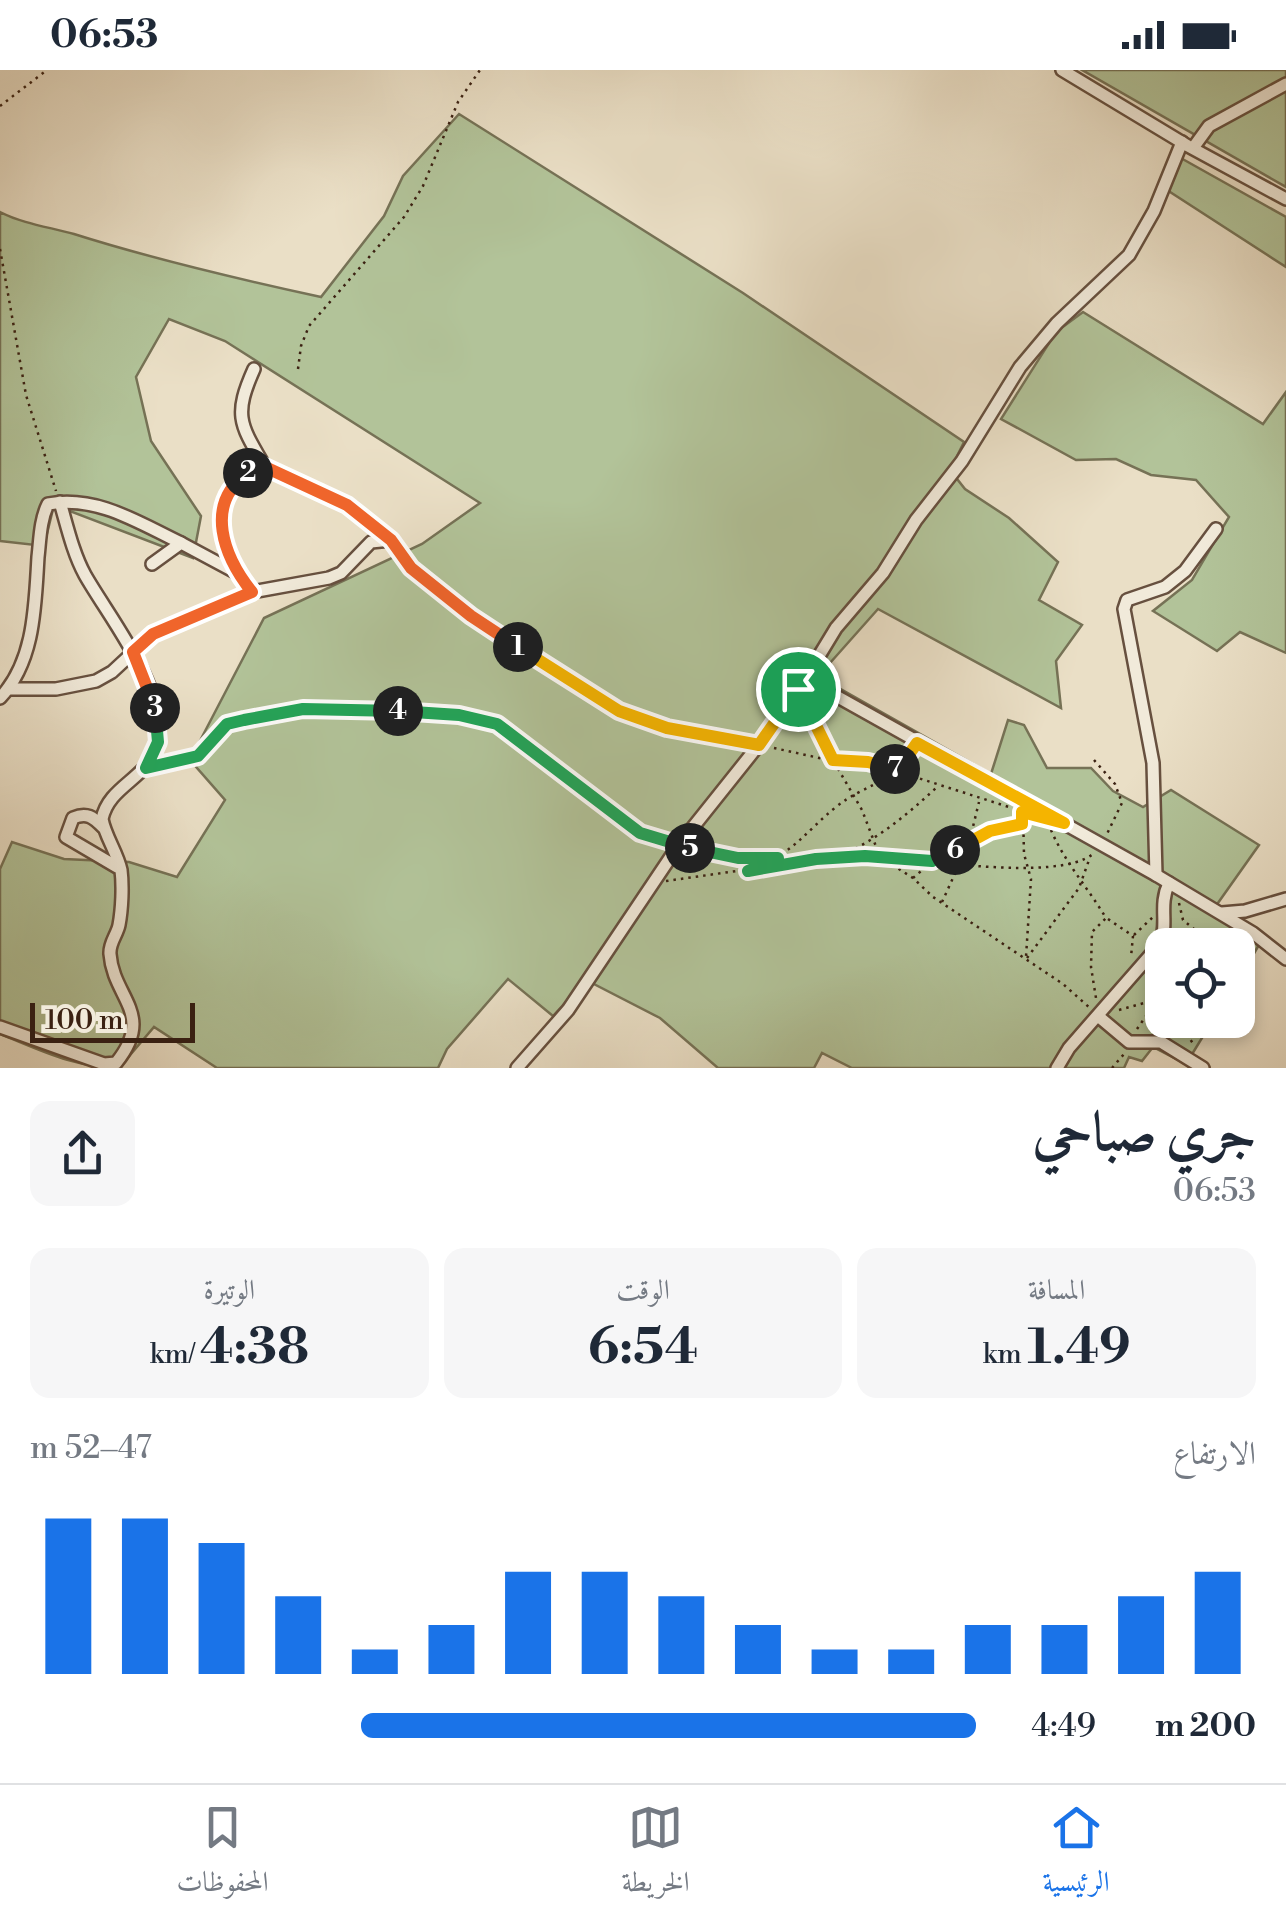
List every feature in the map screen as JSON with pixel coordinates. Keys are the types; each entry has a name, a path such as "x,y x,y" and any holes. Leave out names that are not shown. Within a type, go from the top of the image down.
{"street":[{"path":"1062,70 1286,199"},
{"path":"516,1068 568,1010 678,846 759,745 836,628 883,572 916,520 962,461 1020,367 1057,323 1129,256 1187,145 1210,126 1286,84"},
{"path":"254,368 240,402 244,431 265,467 347,505 391,540"},
{"path":"252,592 226,553 225,499 234,482 265,467"},
{"path":"0,1026 104,1064 116,1062 124,1053 132,1020 110,959 110,946 119,926 120,870 102,818 107,801 146,768 158,742 158,729 151,692 133,652 78,560 60,502"},
{"path":"5,694 33,629 40,534 46,507 60,502 90,503 116,511 237,573"},
{"path":"1156,875 1153,763 1124,609 1127,600 1165,587 1185,571 1216,529"},
{"path":"5,694 96,681 112,672 153,634 252,592 329,578 341,572 371,542 391,540"},
{"path":"152,564 181,542"},
{"path":"801,684 1102,844 1253,933 1286,960"},
{"path":"103,826 88,815 80,815 73,818 66,837 107,858 120,870"},
{"path":"1163,928 1161,908 1169,883"},
{"path":"1220,913 1286,900"},
{"path":"1056,1068 1145,962"},
{"path":"1098,1016 1129,1042 1161,1042 1203,1068"}],"path":[{"path":"0,106 47,70"},
{"path":"298,369 309,326 404,217 423,186 458,102 480,70"},
{"path":"0,249 26,395 60,502"},
{"path":"391,540 411,568 471,616 619,711 667,728 833,760 868,762 1034,816"},
{"path":"801,684 880,857 1063,984 1098,1016"},
{"path":"146,768 198,756 227,724 303,709 459,715 497,724 640,833 678,846 738,858 880,857 986,869 1071,863 1089,858"},
{"path":"748,871 778,858 853,794 884,782 917,743"},
{"path":"1026,958 1082,879 1089,858 1102,844 1122,803 1115,784 1094,760"},
{"path":"836,858 873,839 938,786"},
{"path":"942,903 969,843 980,798"},
{"path":"1022,812 1026,866 1031,879 1026,958"},
{"path":"1064,823 1046,819 1062,855 1106,918 1133,936"},
{"path":"912,878 932,861 990,831 1022,824"},
{"path":"655,882 816,859"},
{"path":"1179,903 1184,920 1193,928"},
{"path":"1130,979 1133,936 1161,908"},
{"path":"1098,1016 1091,967 1092,932 1106,918"},
{"path":"1098,1016 1145,1003"},
{"path":"1189,1038 1194,1045"}],"green space":[{"path":"1082,70 1286,70 1286,187"},
{"path":"459,114 743,293 964,442 950,470 965,489 1009,518 1058,562 1039,600 1082,625 1056,661 1061,708 878,609 822,672 830,683 991,774 1008,720 1024,725 1047,768 1091,768 1113,791 1143,807 1171,790 1259,845 1213,910 1239,928 1145,928 1145,1038 1202,1038 1186,1064 1153,1047 1142,1061 1129,1057 1124,1068 852,1068 822,1053 814,1068 718,1068 660,1018 586,980 553,1016 508,979 447,1049 438,1068 217,1068 154,1027 119,1068 103,1067 58,1057 0,1034 0,869 12,842 64,859 129,862 177,877 225,800 190,760 264,618 422,544 480,503 225,341 169,319 136,377 151,441 201,516 193,558 54,505 44,546 0,541 0,212 166,261 321,297 384,216 403,176"},
{"path":"1179,157 1286,217 1286,267 1167,190"},
{"path":"1083,312 1263,424 1286,392 1286,653 1240,632 1217,651 1153,611 1192,580 1229,517 1196,480 1151,475 1116,459 1076,460 1001,419 1056,332"}],"route":[{"path":"265,467 347,505 391,540 411,568 471,616 619,711 667,728 759,745 798,689 833,760 868,762 898,770 917,743 1064,823 1022,812 1022,824 990,831 932,861 865,856 816,859 748,871 778,858 738,858 678,846 640,833 497,724 459,715 408,711 303,709 244,720 227,724 198,756 146,768 158,742 158,729 151,692 133,652 153,634 252,592 226,553 225,499 234,482 265,467"}]}
